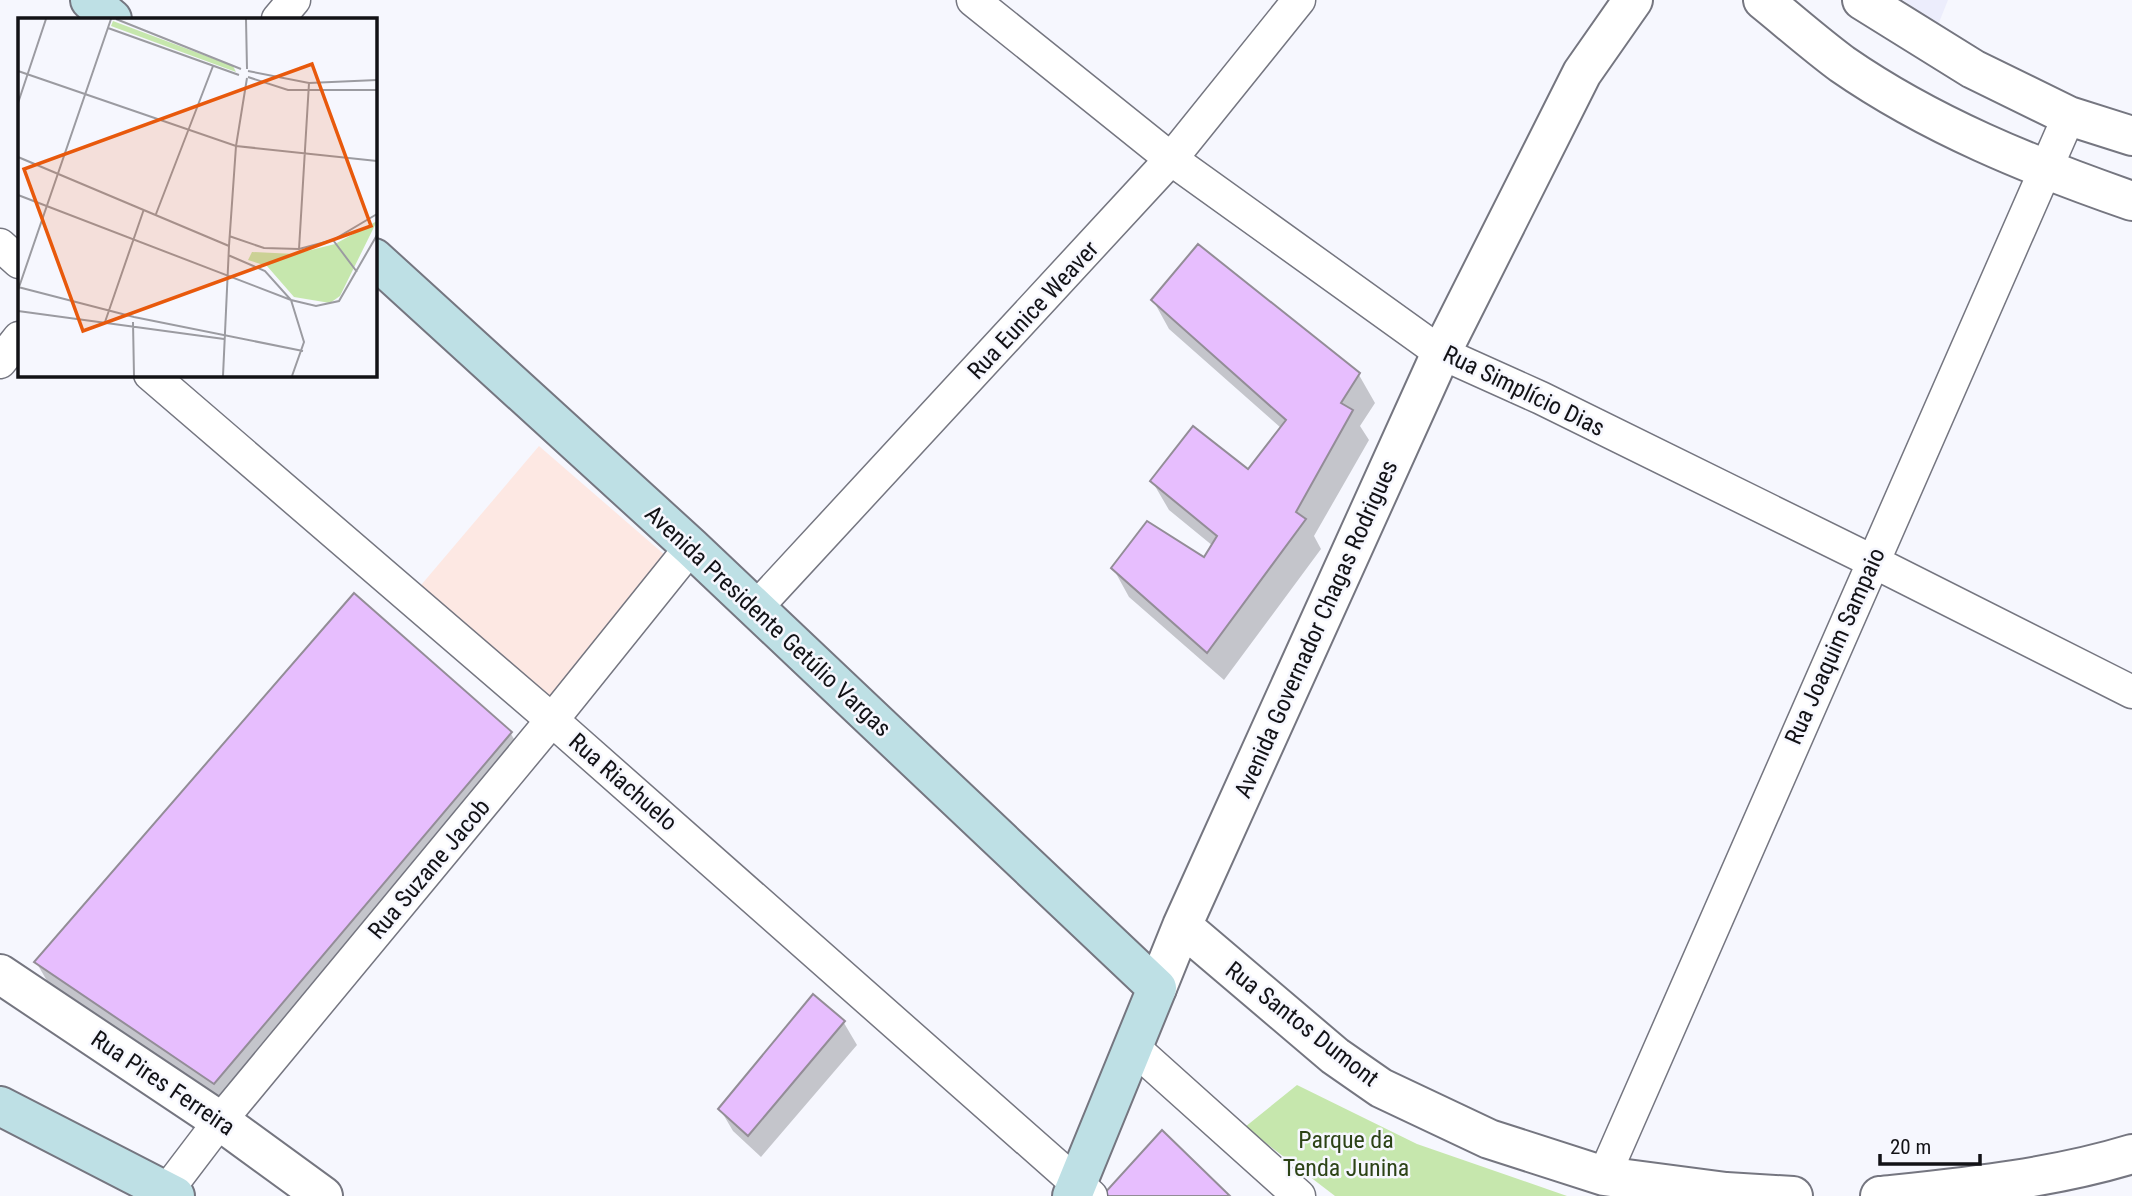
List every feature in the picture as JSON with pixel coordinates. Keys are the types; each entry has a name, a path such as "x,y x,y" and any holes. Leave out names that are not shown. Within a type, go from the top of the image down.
{"main road":[{"path":"90,0 110,18"},
{"name":"Avenida Presidente Getúlio Vargas","path":"376,260 691,547 1157,988"},
{"name":"Avenida Governador Chagas Rodrigues","path":"1080,1192 1157,988"},
{"path":"0,1106 170,1194"}],"street":[{"path":"279,18 294,0"},
{"name":"Rua Simplício Dias","path":"973,0 1171,159 1441,353 1541,398 2132,692"},
{"name":"Rua Eunice Weaver","path":"755,609 1171,159 1299,0"},
{"name":"Avenida Governador Chagas Rodrigues","path":"1582,73 1605,0"},
{"name":"Avenida Governador Chagas Rodrigues","path":"1157,988 1182,926 1441,353 1582,73 1633,0"},
{"path":"1763,0 1842,63 1915,109 2043,170 2132,201"},
{"path":"1862,0 1973,69 2069,116 2132,136"},
{"name":"Rua Joaquim Sampaio","path":"1604,1176 2043,170 2069,116"},
{"path":"0,244 18,261"},
{"path":"0,362 18,339"},
{"name":"Rua Riachuelo","path":"152,376 552,720 1080,1192"},
{"name":"Rua Suzane Jacob","path":"170,1194 220,1121 552,720 691,547"},
{"name":"Rua Santos Dumont","path":"1182,926 1335,1056 1381,1088 1489,1139 1604,1176 1726,1192 1794,1196"},
{"name":"Rua Pires Ferreira","path":"0,974 220,1121 323,1196"},
{"path":"1133,1047 1299,1196"},
{"path":"1880,1196 1988,1184 2096,1165 2132,1154"}],"shaded area":[{"path":"1903,0 1948,0 1938,25"},
{"path":"539,446 666,556 547,705 416,591"}],"green space":[{"name":"Parque da Tenda Junina","path":"1297,1085 1417,1144 1567,1196 1335,1196 1245,1127"}],"building":[{"path":"1198,244 1360,373 1341,403 1353,410 1296,512 1306,519 1207,653 1111,568 1147,521 1204,557 1217,536 1150,481 1193,426 1248,469 1286,420 1151,300"},
{"path":"354,593 512,732 214,1084 34,962"},
{"path":"813,994 845,1021 748,1136 718,1109"},
{"path":"1162,1130 1230,1196 1102,1196"}]}
